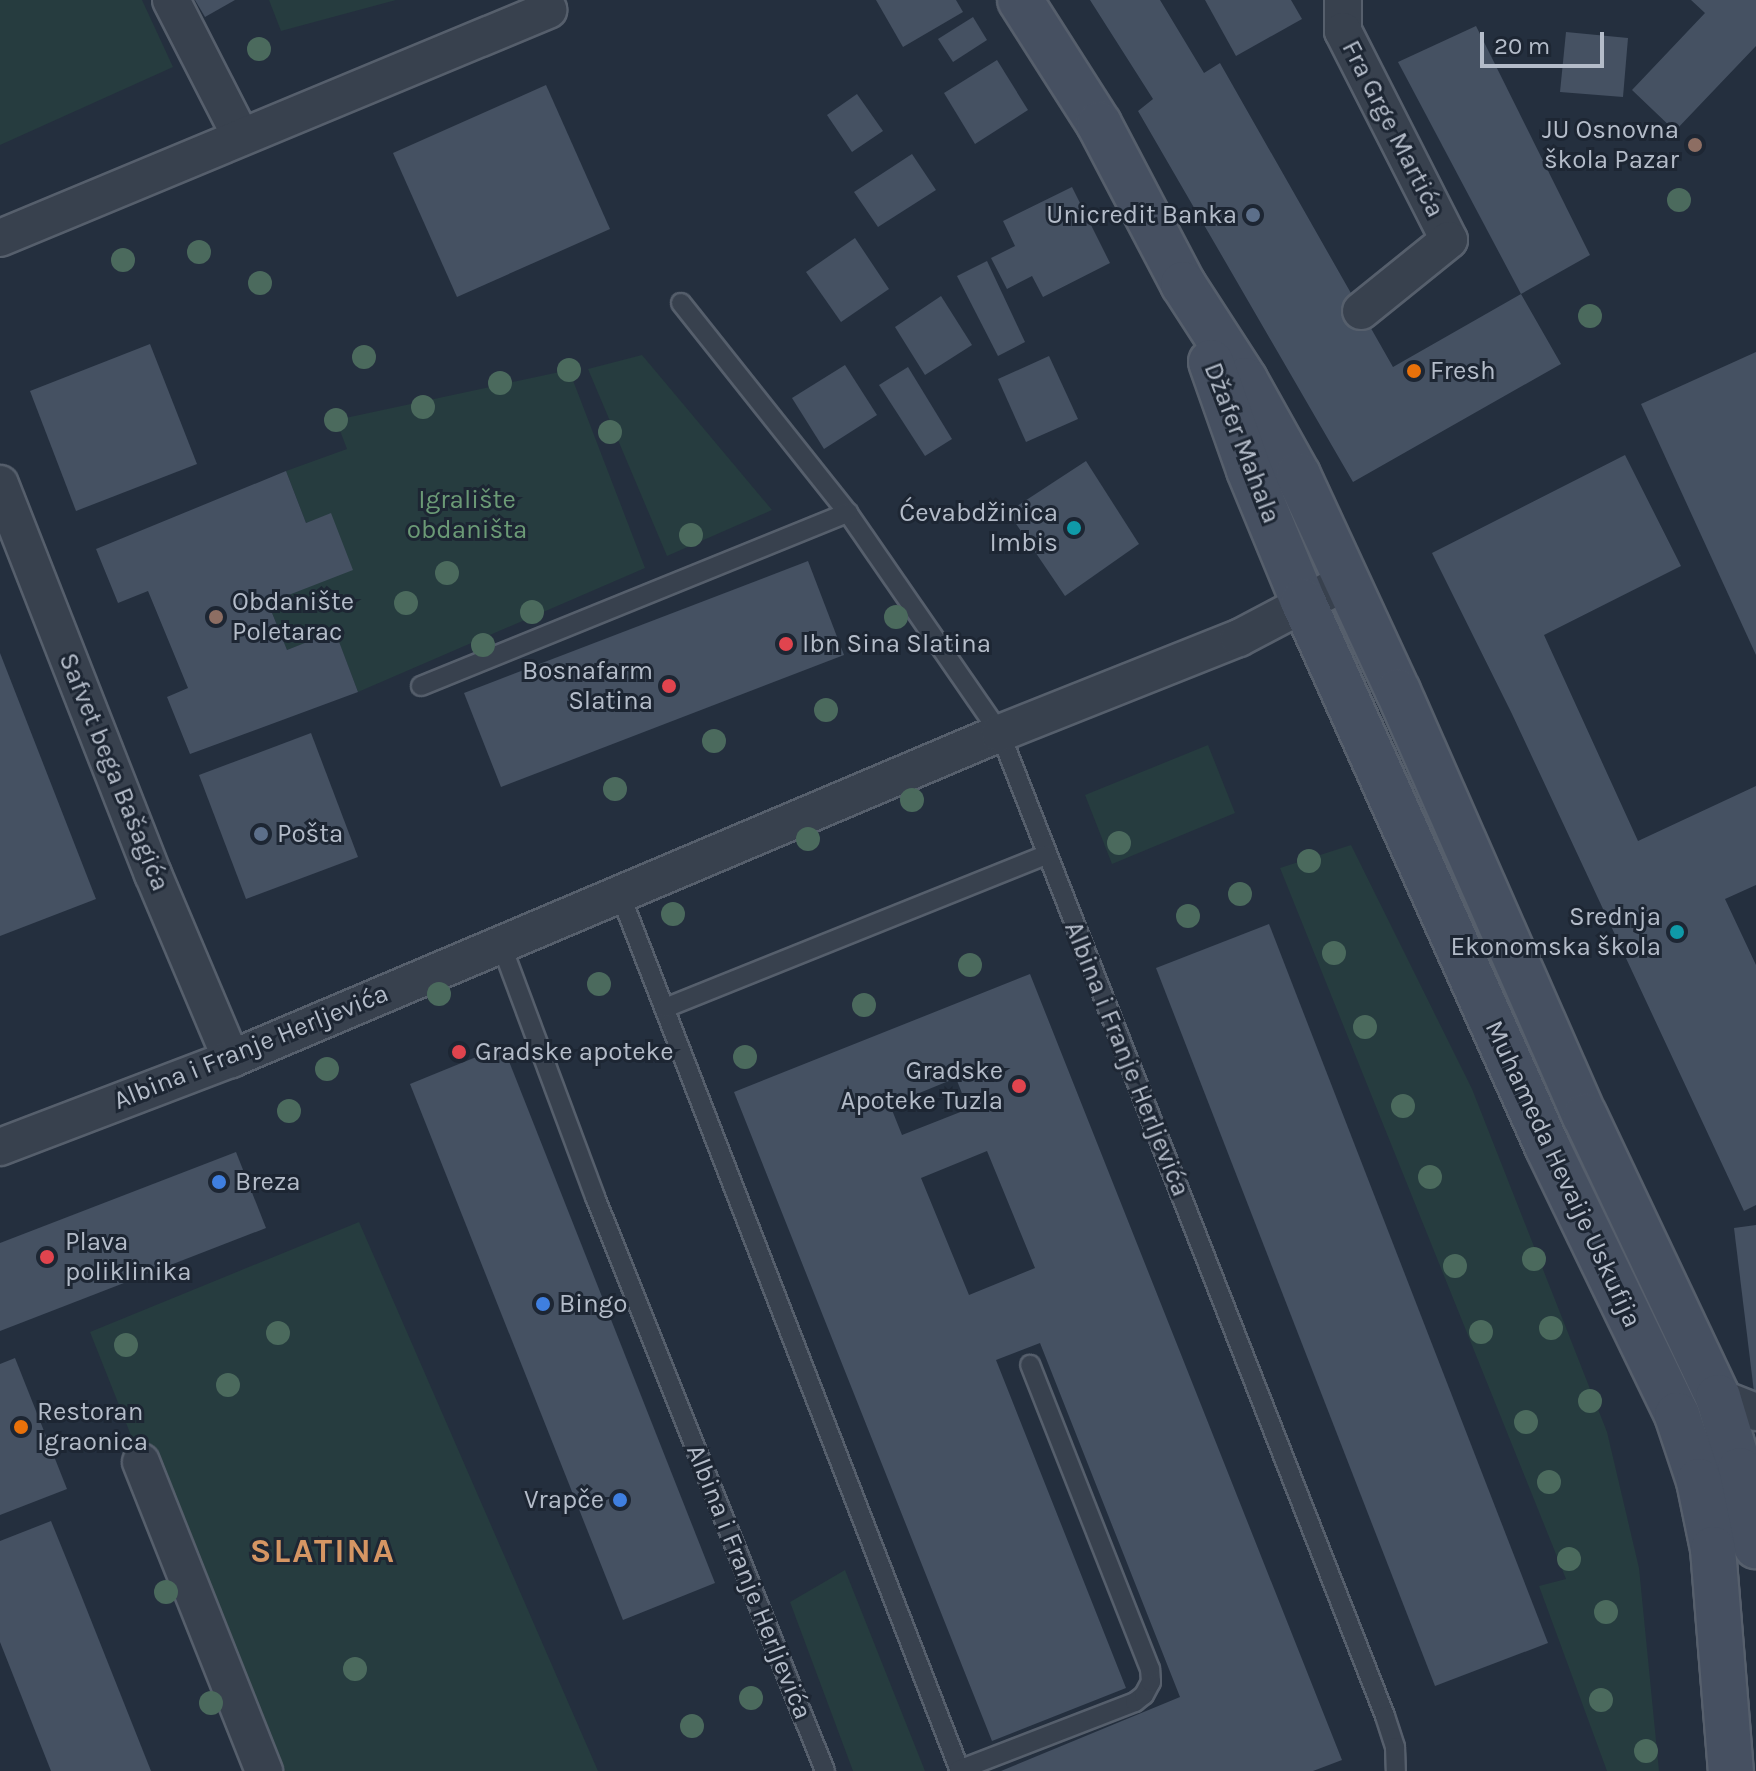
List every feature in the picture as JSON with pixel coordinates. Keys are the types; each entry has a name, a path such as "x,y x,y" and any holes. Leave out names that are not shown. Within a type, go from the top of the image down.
{"main road":[{"name":"Džafer Mahala","path":"1020,0 1099,124 1183,284 1245,380 1298,475 1347,581"},
{"name":"Džafer Mahala","path":"1183,284 1249,470 1303,601"},
{"name":"Muhameda Hevaije Uskufija","path":"1347,581 1585,1116 1737,1404 1740,1470 1756,1546"},
{"name":"Muhameda Hevaije Uskufija","path":"1303,601 1548,1148 1677,1415 1699,1481 1713,1549 1730,1719 1731,1771"}],"street":[{"path":"171,0 241,137"},
{"name":"Fra Grge Martića","path":"1343,0 1343,31 1449,240 1361,311"},
{"path":"0,238 548,10"},
{"name":"Safvet bega Bašagića","path":"0,484 153,874 231,1059"},
{"path":"1000,733 1239,638 1303,601 1347,581"},
{"name":"Albina i Franje Herljevića","path":"0,1147 231,1059 1000,733"},
{"path":"141,1462 264,1771"}],"lane":[{"path":"681,303 848,513 1000,733"},
{"path":"421,686 848,513"},
{"name":"Albina i Franje Herljevića","path":"1000,733 1380,1702 1395,1747 1396,1771"},
{"path":"665,1008 1046,855"},
{"path":"620,894 960,1771 1135,1702 1144,1695 1151,1682 1150,1669 1030,1365"},
{"name":"Albina i Franje Herljevića","path":"501,944 595,1197 825,1771"}],"green space":[{"path":"0,0 142,0 173,67 0,145"},
{"path":"269,0 396,0 281,31"},
{"path":"642,355 772,510 667,556 588,369"},
{"name":"Igralište obdaništa","path":"569,370 645,568 358,692 335,632 287,650 268,603 330,514 306,523 286,471 347,449 336,420"},
{"path":"1208,745 1235,813 1112,864 1085,795"},
{"path":"1351,845 1472,1089 1607,1432 1639,1568 1659,1771 1607,1771 1539,1586 1566,1579 1280,868"},
{"path":"359,1222 598,1771 264,1771 90,1332"},
{"path":"845,1570 925,1771 853,1771 790,1602"}],"building":[{"path":"195,0 235,0 205,17"},
{"path":"876,0 956,0 963,12 903,47"},
{"path":"1090,0 1160,0 1204,73 1220,63 1393,367 1521,294 1561,364 1353,482 1138,111 1153,99"},
{"path":"1205,0 1291,0 1302,19 1236,56"},
{"path":"1691,0 1756,0 1756,46 1675,131 1632,90 1705,13"},
{"path":"973,17 987,40 953,62 938,39"},
{"path":"1476,26 1590,255 1521,294 1398,62"},
{"path":"1566,32 1628,38 1623,97 1560,92"},
{"path":"997,60 1028,110 975,144 944,93"},
{"path":"546,85 610,229 457,297 393,153"},
{"path":"857,94 883,131 852,152 827,115"},
{"path":"912,154 936,190 878,227 854,192"},
{"path":"1072,187 1110,263 1043,297 1032,276 1007,289 991,258 1015,246 1003,221"},
{"path":"855,238 889,289 841,322 806,272"},
{"path":"987,261 1025,342 998,356 957,276"},
{"path":"941,296 972,345 925,375 895,327"},
{"path":"150,344 197,464 76,511 30,391"},
{"path":"1756,352 1756,655 1641,404"},
{"path":"1049,356 1078,419 1026,442 998,379"},
{"path":"845,365 877,415 824,449 792,398"},
{"path":"908,367 952,439 925,456 879,385"},
{"name":"Srednja Ekonomska škola","path":"1625,455 1681,566 1544,635 1638,841 1756,786 1756,885 1725,899 1756,965 1756,1205 1744,1211 1512,714 1432,553"},
{"name":"Ćevabdžinica Imbis","path":"1086,461 1139,544 1065,596 1008,512"},
{"name":"Obdanište Poletarac","path":"286,471 306,523 331,513 353,570 268,603 287,650 335,631 358,692 190,754 167,697 188,688 148,591 118,603 96,549"},
{"path":"808,561 844,655 501,787 464,693"},
{"path":"0,653 96,899 0,936"},
{"path":"311,733 358,857 246,899 199,775"},
{"path":"1269,924 1548,1643 1435,1686 1156,968"},
{"path":"1030,974 1342,1760 1313,1771 1001,1771 1180,1697 1040,1343 996,1360 1126,1688 992,1741 734,1092","holes":["956,1078 968,1109 902,1135 890,1105","987,1151 1035,1268 969,1295 921,1178"]},
{"path":"503,1046 715,1583 623,1620 410,1084"},
{"path":"236,1152 266,1228 0,1331 0,1243"},
{"path":"1756,1225 1756,1392 1754,1392 1734,1228"},
{"name":"Restoran Igraonica","path":"15,1358 67,1489 0,1515 0,1364"},
{"path":"51,1521 151,1771 51,1771 0,1642 0,1541"}],"place":[{"name":"JU Osnovna škola Pazar","path":"1695,145"},
{"name":"Unicredit Banka","path":"1253,215"},
{"name":"Fresh","path":"1414,371"},
{"name":"Ćevabdžinica Imbis","path":"1074,528"},
{"name":"Obdanište Poletarac","path":"216,617"},
{"name":"Ibn Sina Slatina","path":"786,644"},
{"name":"Bosnafarm Slatina","path":"669,686"},
{"name":"Pošta","path":"261,834"},
{"name":"Srednja Ekonomska škola","path":"1677,932"},
{"name":"Gradske apoteke","path":"459,1052"},
{"name":"Gradske Apoteke Tuzla","path":"1019,1086"},
{"name":"Breza","path":"219,1182"},
{"name":"Plava poliklinika","path":"47,1257"},
{"name":"Bingo","path":"543,1304"},
{"name":"Restoran Igraonica","path":"21,1427"},
{"name":"Vrapče","path":"620,1500"}],"district":[{"name":"SLATINA","path":"323,1552"}]}
